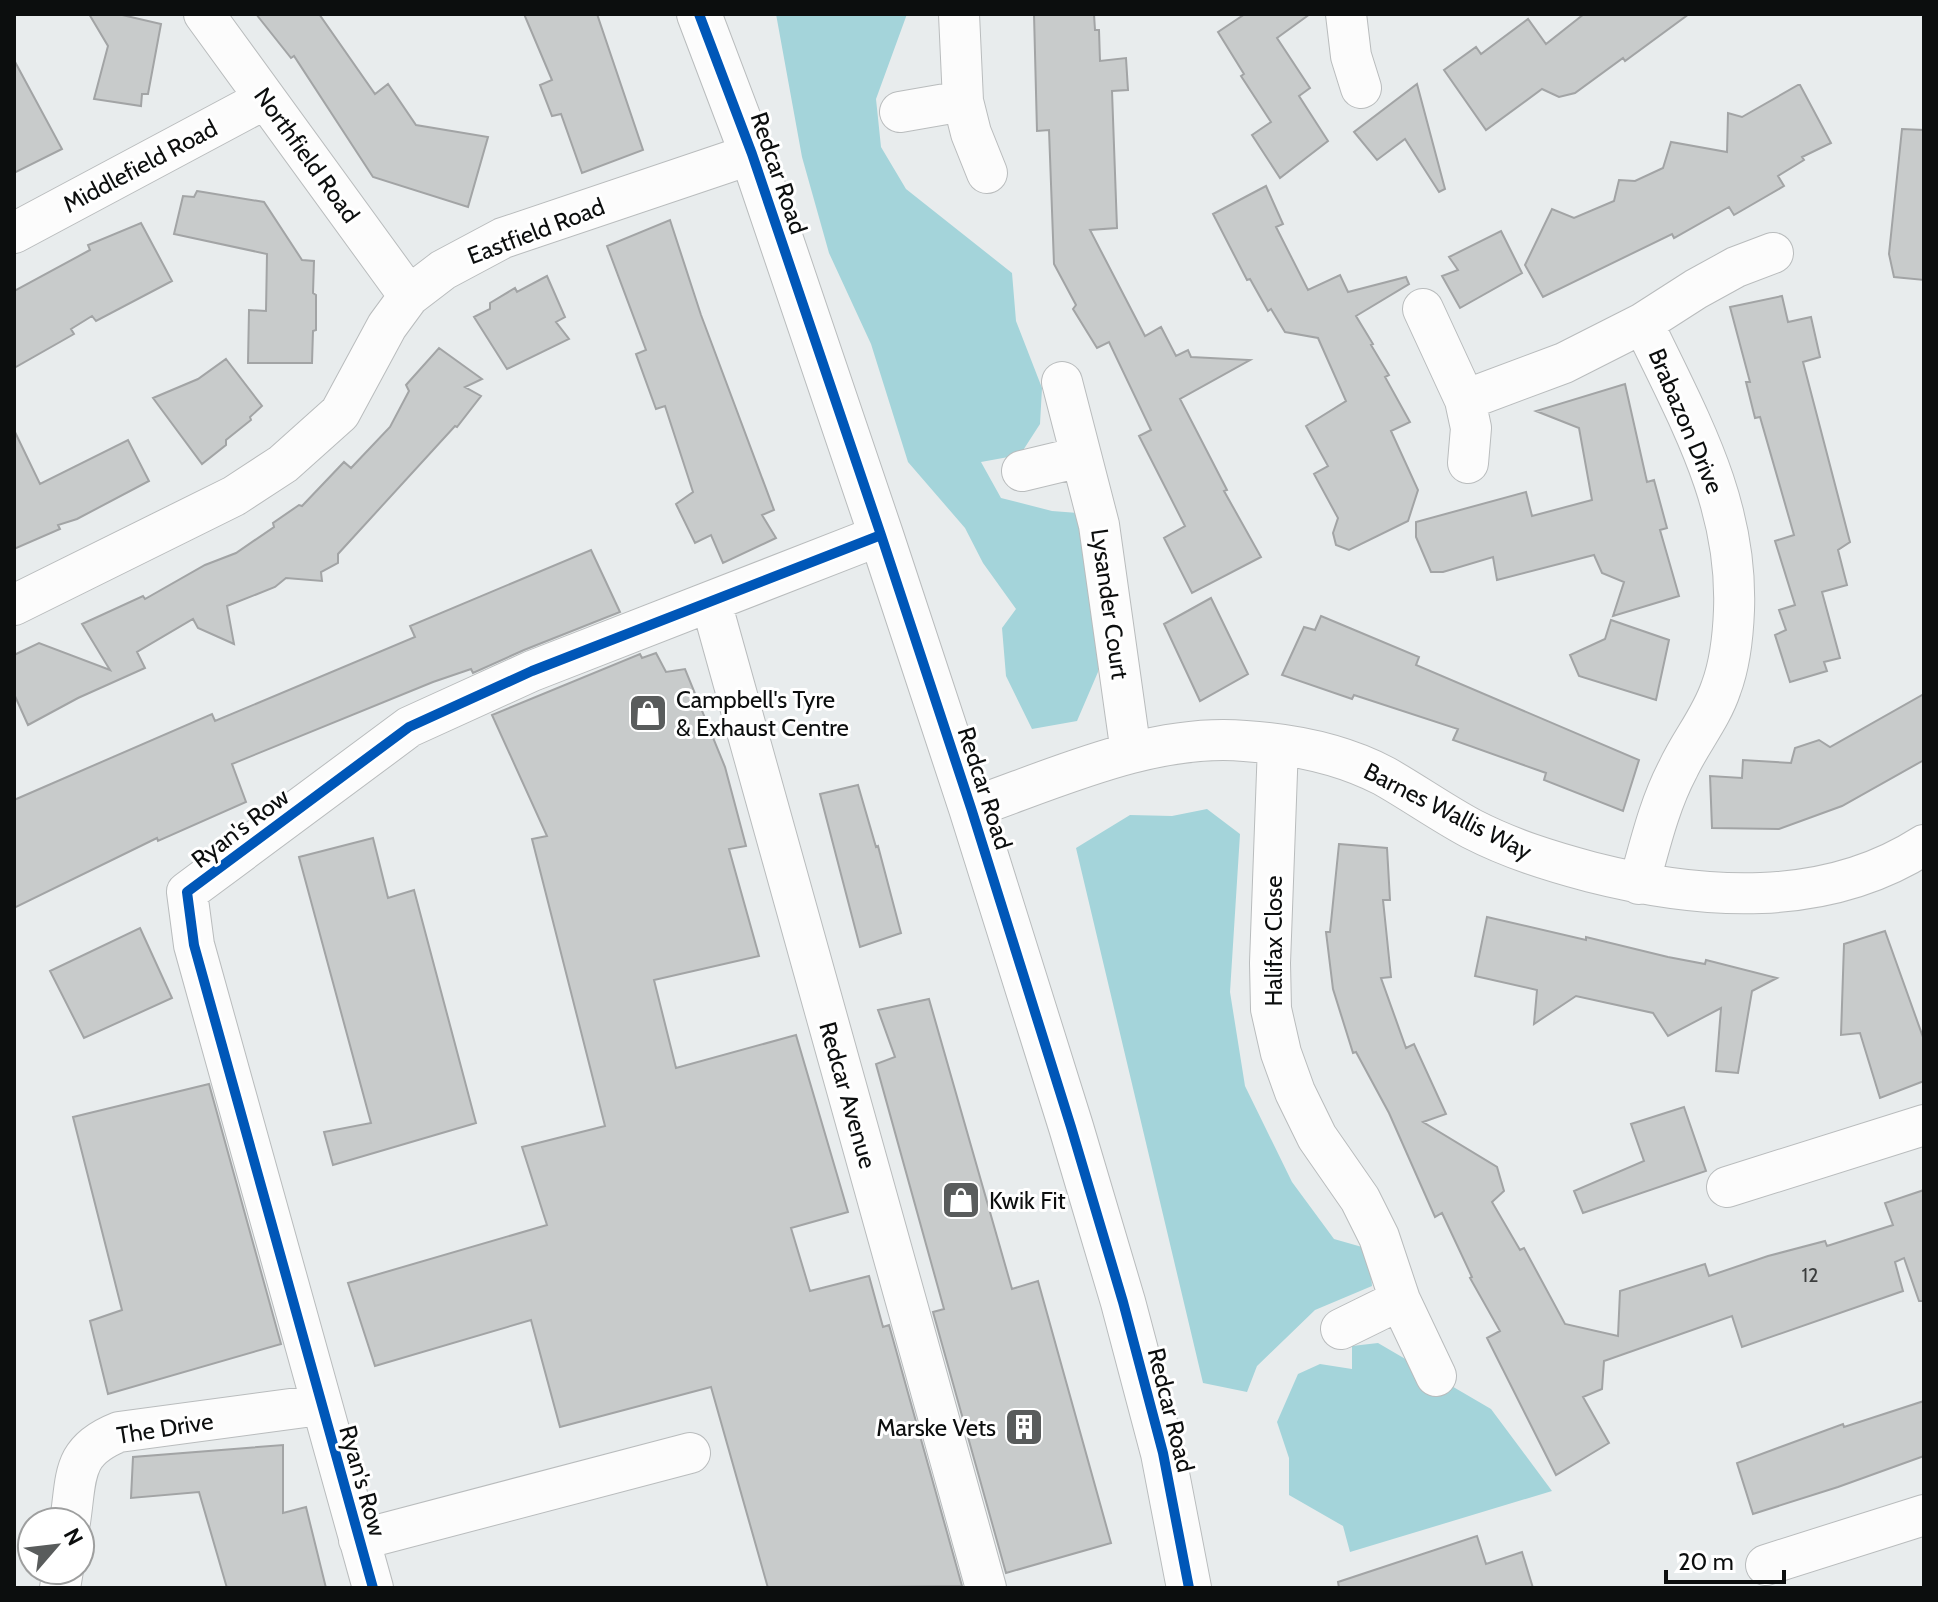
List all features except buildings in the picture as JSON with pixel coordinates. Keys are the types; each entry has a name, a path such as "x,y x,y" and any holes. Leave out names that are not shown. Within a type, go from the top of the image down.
{"street":[{"name":"Northfield Road","path":"204,14 409,296"},
{"name":"Redcar Road","path":"699,14 752,154 881,535 1071,1127 1123,1302 1163,1453 1189,1588"},
{"path":"959,14 963,101 971,133 987,173"},
{"path":"1346,14 1351,56 1361,88"},
{"name":"Middlefield Road","path":"14,233 265,99"},
{"path":"900,112 963,101"},
{"name":"Eastfield Road","path":"14,605 234,496 283,464 340,413 387,326 409,296 443,270 503,238 752,154"},
{"name":"Brabazon Drive","path":"1465,400 1564,363 1643,323 1736,267 1773,253"},
{"path":"1423,309 1465,400 1471,428 1468,463"},
{"name":"Brabazon Drive","path":"1639,884 1662,802 1722,687 1729,658 1734,595 1728,526 1716,485 1698,437 1643,323"},
{"name":"Lysander Court","path":"1062,382 1099,525 1131,753"},
{"path":"1022,471 1080,457"},
{"name":"Ryan's Row","path":"373,1588 194,945 187,892 409,727 532,671 881,535"},
{"name":"Redcar Avenue","path":"711,602 986,1588"},
{"name":"Barnes Wallis Way","path":"971,808 1131,753 1173,743 1205,740 1278,745 1337,757 1381,775 1472,828 1532,856 1639,884 1701,893 1751,895 1831,885 1920,859"},
{"name":"Halifax Close","path":"1278,745 1270,963 1271,1009 1281,1053 1295,1092 1317,1137 1360,1199 1379,1237 1400,1300 1436,1376"},
{"path":"1727,1187 1924,1125"},
{"path":"1341,1329 1400,1300"},
{"name":"The Drive","path":"73,1506 78,1472 85,1453 98,1440 119,1432 320,1405"},
{"path":"359,1540 690,1453"},
{"path":"1766,1565 1924,1515"}],"shaded area":[{"path":"776,14 907,14 876,99 881,147 906,189 1012,273 1016,321 1042,388 1040,424 1020,455 981,462 1001,498 1052,511 1078,513 1099,614 1098,672 1077,721 1032,729 1006,676 1002,628 1016,609 983,563 965,528 908,462 871,344 829,253 802,157"},
{"path":"1207,809 1240,834 1230,992 1245,1086 1292,1182 1334,1239 1369,1249 1372,1286 1315,1310 1257,1366 1247,1392 1203,1383 1076,848 1130,815 1172,816"},
{"path":"1378,1343 1491,1409 1552,1491 1350,1552 1343,1526 1289,1495 1289,1458 1277,1422 1298,1374 1320,1364 1352,1369 1352,1346"}],"cycle path":[{"path":"699,14 752,154 881,535 1071,1127 1123,1302 1163,1453 1189,1588"},
{"path":"373,1588 194,945 187,892 409,727 532,671 881,535"}],"place":[{"name":"Campbell's Tyre & Exhaust Centre","path":"648,713"},
{"name":"Kwik Fit","path":"961,1200"},
{"name":"Marske Vets","path":"1024,1427"}]}
